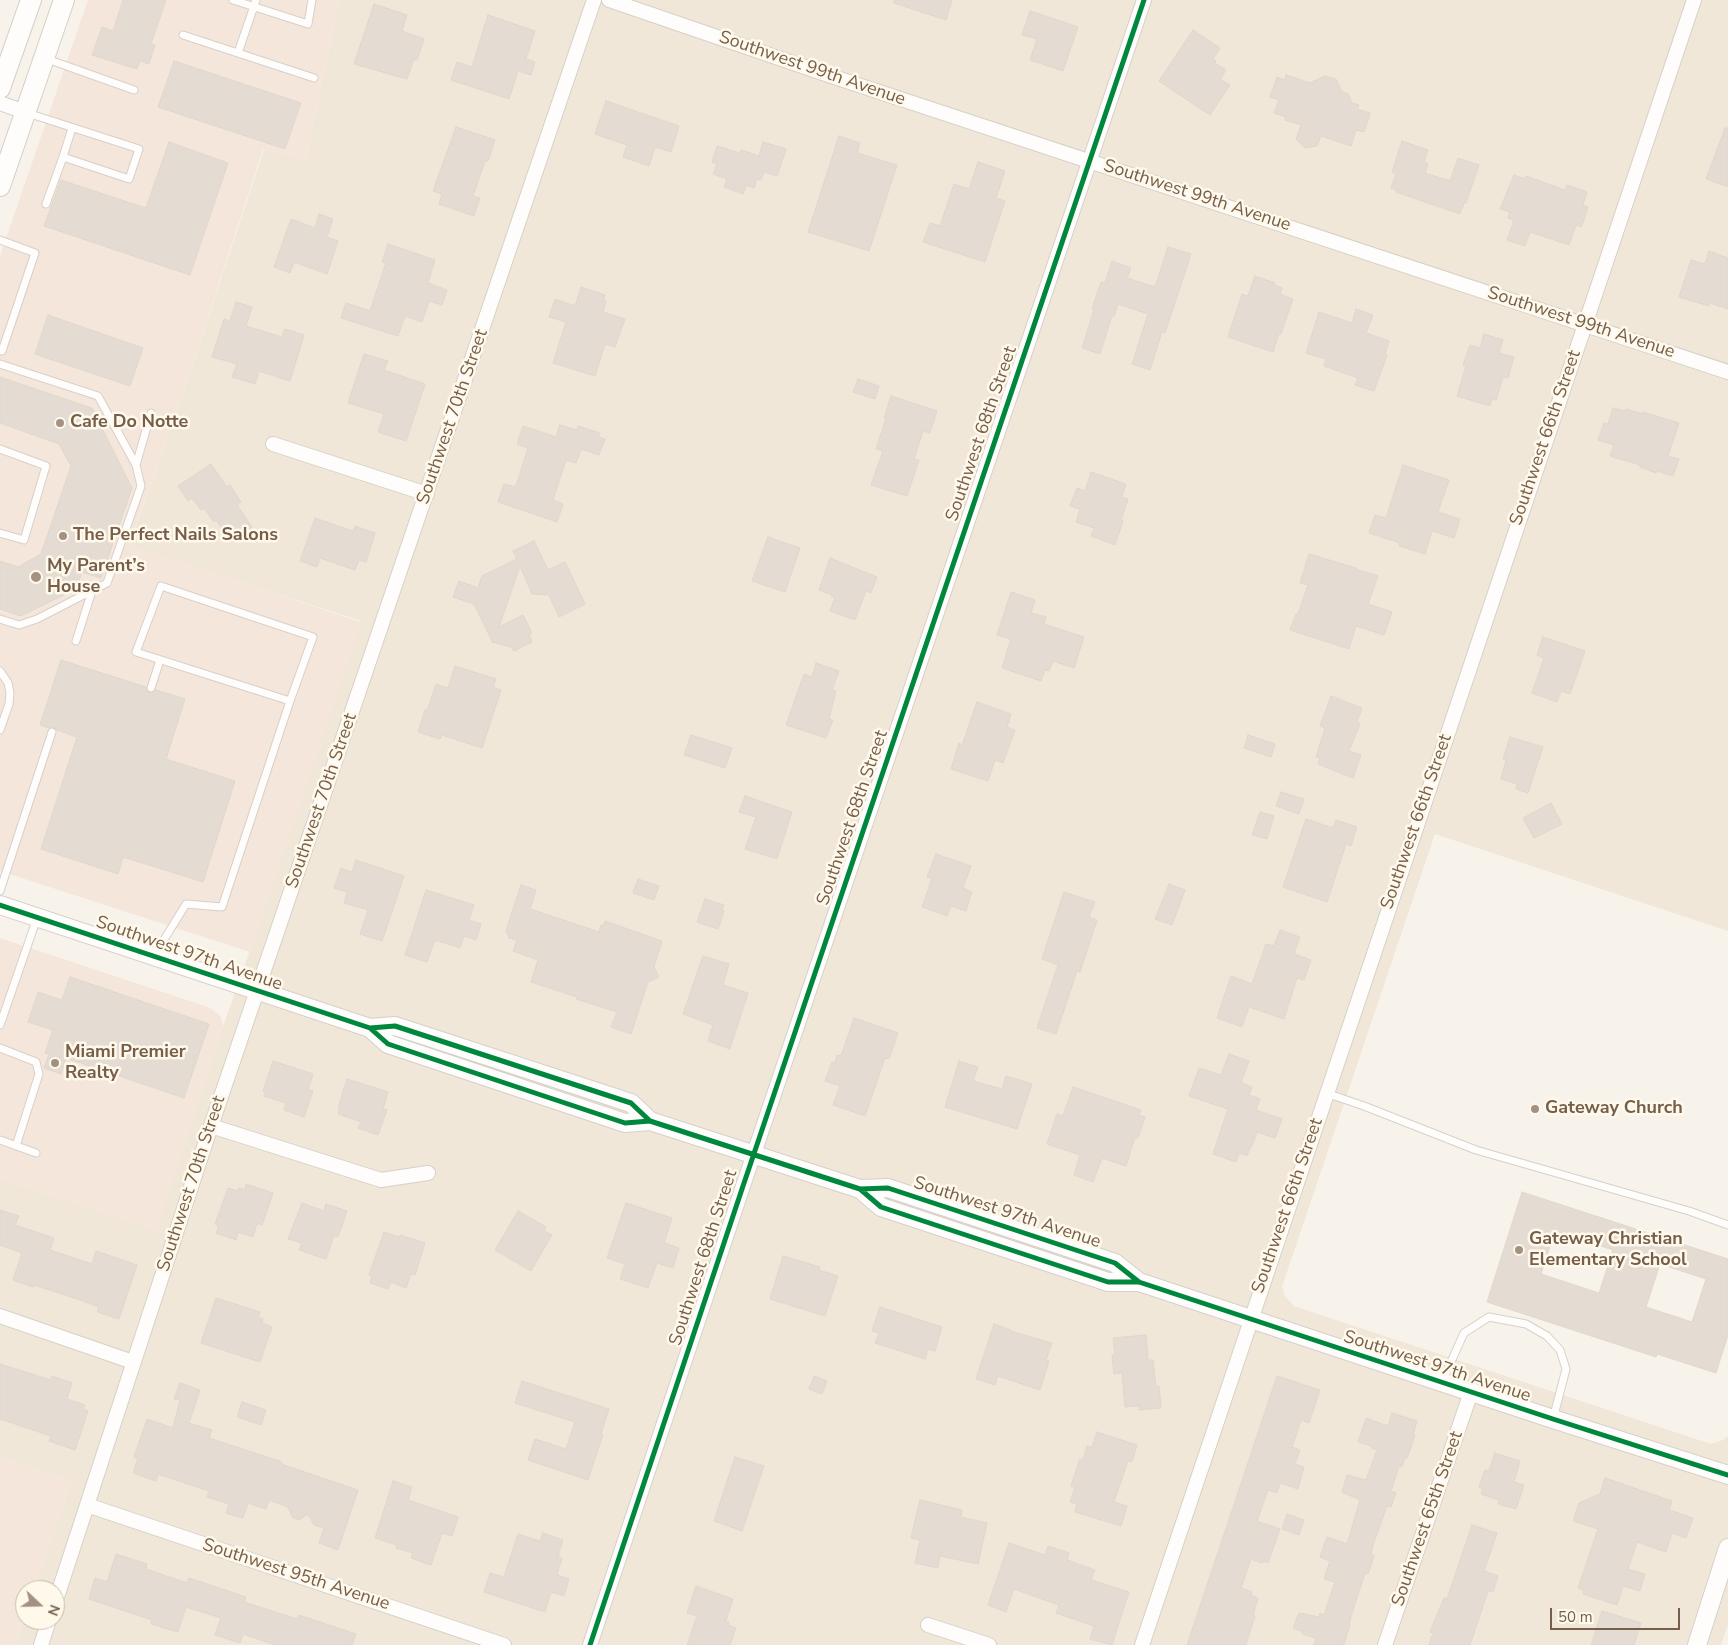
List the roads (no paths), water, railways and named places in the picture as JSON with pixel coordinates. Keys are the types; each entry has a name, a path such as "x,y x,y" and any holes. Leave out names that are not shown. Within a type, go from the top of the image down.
{"main road":[{"path":"0,88 31,0"},
{"path":"0,186 64,0"}],"street":[{"name":"Southwest 70th Street","path":"63,1580 211,1126 594,0"},
{"name":"Southwest 99th Avenue","path":"609,0 831,76 1728,372"},
{"name":"Southwest 68th Street","path":"590,1645 1144,0"},
{"name":"Southwest 66th Street","path":"1142,1645 1694,0"},
{"path":"0,103 25,112"},
{"path":"273,444 427,494"},
{"name":"Southwest 97th Avenue","path":"0,905 370,1028 388,1044 568,1104 625,1122 650,1121 860,1189 881,1207 1108,1282 1139,1282 1553,1420 1728,1475"},
{"path":"211,1126 381,1180 428,1173"},
{"path":"0,1316 133,1362"},
{"name":"Southwest 65th Street","path":"1385,1645 1471,1392"},
{"name":"Southwest 95th Avenue","path":"87,1506 504,1645"},
{"path":"1697,1645 1728,1548"},
{"path":"928,1625 989,1645"},
{"path":"41,1645 46,1630"}],"lane":[{"path":"233,0 255,3 308,24 312,0"},
{"path":"238,53 255,3"},
{"path":"183,35 314,78"},
{"path":"44,58 134,90"},
{"path":"25,112 139,149 130,179 63,157"},
{"path":"46,204 72,128"},
{"path":"0,240 35,253 2,350"},
{"path":"0,364 98,396 136,465 140,486 107,583 37,619 19,625 0,619"},
{"path":"136,465 151,413"},
{"path":"0,449 46,466 24,540 0,533"},
{"path":"154,957 186,904 222,907 313,637 161,586 136,652 290,701"},
{"path":"76,641 92,590"},
{"path":"151,688 160,660"},
{"path":"0,671 8,683 10,693 9,704 0,730"},
{"path":"0,891 52,732"},
{"path":"0,1025 38,917"},
{"path":"0,1048 36,1062 39,1074 16,1146"},
{"path":"1326,1093 1476,1150 1728,1225"},
{"path":"0,1140 36,1152"},
{"path":"1442,1383 1464,1333 1489,1317 1526,1324 1547,1336 1560,1350 1566,1369 1553,1420"}],"place":[{"name":"Cafe Do Notte","path":"60,423"},
{"name":"The Perfect Nails Salons","path":"63,536"},
{"name":"My Parent’s House","path":"36,577"},
{"name":"Miami Premier Realty","path":"55,1063"},
{"name":"Gateway Church","path":"1535,1109"},
{"name":"Gateway Christian Elementary School","path":"1519,1250"}]}
